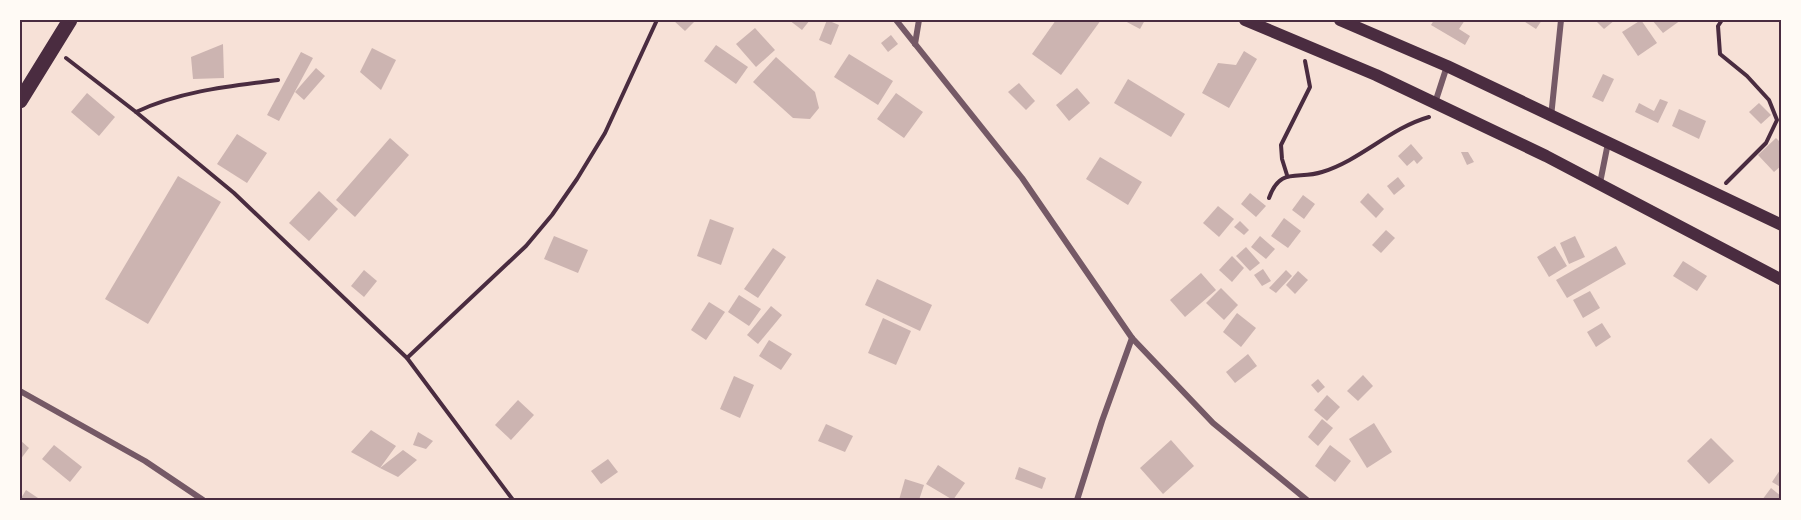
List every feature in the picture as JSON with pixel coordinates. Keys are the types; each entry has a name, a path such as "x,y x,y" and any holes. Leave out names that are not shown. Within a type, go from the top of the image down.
{"main road":[{"path":"20,101 70,20"},
{"path":"1245,20 1376,75 1454,112 1600,183 1782,280"},
{"path":"1340,20 1447,66 1782,225"}],"street":[{"path":"896,20 1022,178 1132,338 1213,423 1307,501"},
{"path":"915,44 919,20"},
{"path":"1551,117 1561,20"},
{"path":"1435,104 1447,66"},
{"path":"1600,183 1608,143"},
{"path":"1077,501 1098,432 1132,338"},
{"path":"20,391 145,461 203,501"}],"path":[{"path":"407,358 526,246 552,215 605,133 657,20"},
{"path":"1715,194 1766,143 1777,120 1769,100 1747,76 1720,54 1718,26 1722,20"},
{"path":"53,48 234,192 407,358 513,501"},
{"path":"1287,175 1281,145 1310,87 1303,56"},
{"path":"136,112 179,95 278,80"},
{"path":"1269,198 1275,184 1287,175 1320,173 1344,163 1412,122 1454,112"}],"building":[{"path":"673,20 696,20 685,31"},
{"path":"789,20 810,20 802,30"},
{"path":"827,20 839,25 831,45 819,40"},
{"path":"1056,20 1101,20 1061,75 1032,54"},
{"path":"1123,20 1145,20 1140,29"},
{"path":"1434,20 1465,20 1459,29 1470,36 1465,45 1431,25"},
{"path":"1522,20 1542,20 1536,29"},
{"path":"1595,20 1615,20 1604,29"},
{"path":"1641,20 1657,43 1638,56 1622,32"},
{"path":"1652,20 1681,20 1663,33"},
{"path":"755,28 775,50 756,67 736,44"},
{"path":"891,35 898,44 888,52 881,43"},
{"path":"223,44 224,78 193,79 191,57"},
{"path":"716,45 748,67 736,84 704,61"},
{"path":"372,48 396,60 381,90 360,72"},
{"path":"1244,51 1257,59 1229,108 1202,93 1218,63 1236,65"},
{"path":"301,52 313,58 279,121 267,115"},
{"path":"849,54 893,81 878,105 834,77"},
{"path":"776,57 815,92 819,108 810,119 793,118 753,82"},
{"path":"316,68 325,76 304,100 295,92"},
{"path":"1603,74 1614,79 1603,102 1592,97"},
{"path":"1128,79 1185,114 1171,137 1114,103"},
{"path":"1019,83 1035,101 1026,110 1008,92"},
{"path":"1077,88 1090,103 1069,121 1056,105"},
{"path":"87,93 115,117 99,136 71,112"},
{"path":"896,93 923,112 904,138 877,119"},
{"path":"1660,99 1668,102 1658,123 1635,112 1639,103 1654,111"},
{"path":"1759,103 1771,115 1761,124 1749,112"},
{"path":"1679,109 1706,121 1699,139 1672,126"},
{"path":"237,134 267,153 247,183 217,164"},
{"path":"390,138 409,155 355,217 336,200"},
{"path":"1776,138 1782,144 1782,165 1774,172 1758,155"},
{"path":"1411,144 1423,158 1417,164 1414,160 1407,166 1398,156"},
{"path":"1461,152 1468,152 1474,162 1467,165"},
{"path":"1100,157 1142,182 1128,205 1086,179"},
{"path":"178,176 221,202 148,324 105,299"},
{"path":"1398,177 1405,186 1394,195 1387,186"},
{"path":"319,191 338,209 309,241 289,223"},
{"path":"1250,193 1266,206 1256,217 1241,204"},
{"path":"1368,193 1384,209 1376,218 1360,202"},
{"path":"1303,195 1315,204 1304,219 1292,210"},
{"path":"1218,206 1234,219 1219,237 1203,223"},
{"path":"1284,218 1301,231 1288,248 1271,236"},
{"path":"710,219 734,228 721,265 697,256"},
{"path":"1240,221 1249,230 1244,235 1234,227"},
{"path":"1386,230 1395,238 1381,253 1372,245"},
{"path":"554,236 588,250 578,273 544,259"},
{"path":"1260,236 1275,249 1266,259 1251,247"},
{"path":"1575,236 1585,257 1569,264 1560,243"},
{"path":"1555,246 1567,266 1549,277 1537,257"},
{"path":"1616,246 1626,264 1567,298 1556,280"},
{"path":"1246,247 1260,263 1250,271 1236,256"},
{"path":"773,248 786,257 758,298 744,289"},
{"path":"1232,256 1244,268 1232,282 1219,270"},
{"path":"1683,261 1707,276 1697,291 1673,276"},
{"path":"1263,269 1271,281 1262,286 1254,275"},
{"path":"364,270 377,281 364,297 351,286"},
{"path":"1286,270 1292,276 1276,293 1269,288"},
{"path":"1298,271 1308,280 1295,294 1286,285"},
{"path":"1201,273 1216,290 1185,317 1170,300"},
{"path":"877,279 932,305 920,331 865,305"},
{"path":"1221,288 1238,305 1224,320 1206,303"},
{"path":"1590,291 1600,308 1583,318 1573,300"},
{"path":"739,295 761,309 749,326 728,312"},
{"path":"709,302 725,312 706,340 691,330"},
{"path":"771,306 782,315 758,344 747,335"},
{"path":"1237,313 1256,328 1241,347 1223,332"},
{"path":"883,318 911,331 896,365 868,353"},
{"path":"1602,323 1611,337 1596,347 1587,332"},
{"path":"769,340 792,354 781,370 759,356"},
{"path":"1248,354 1257,366 1235,383 1226,372"},
{"path":"1363,375 1373,386 1358,401 1347,391"},
{"path":"734,376 754,385 740,418 720,409"},
{"path":"1318,379 1325,387 1318,393 1311,385"},
{"path":"1327,395 1340,407 1327,421 1314,410"},
{"path":"518,400 534,415 511,440 495,425"},
{"path":"1322,419 1333,428 1318,446 1308,437"},
{"path":"1374,423 1392,452 1367,468 1349,439"},
{"path":"826,424 853,436 845,452 818,441"},
{"path":"371,430 396,446 380,468 351,452"},
{"path":"418,432 433,441 426,449 413,445"},
{"path":"1711,438 1734,461 1709,484 1687,461"},
{"path":"20,440 29,448 20,460"},
{"path":"1171,440 1194,466 1163,494 1140,468"},
{"path":"54,445 82,467 70,482 42,459"},
{"path":"1330,445 1351,461 1335,482 1315,466"},
{"path":"403,450 417,460 398,477 380,468"},
{"path":"608,459 618,472 601,484 591,471"},
{"path":"938,465 965,483 953,500 926,484"},
{"path":"1019,467 1046,478 1042,489 1015,479"},
{"path":"1782,467 1782,488 1772,482"},
{"path":"905,479 924,485 919,500 899,500"},
{"path":"1771,488 1782,497 1782,500 1762,500"},
{"path":"26,490 41,500 20,500"}]}
